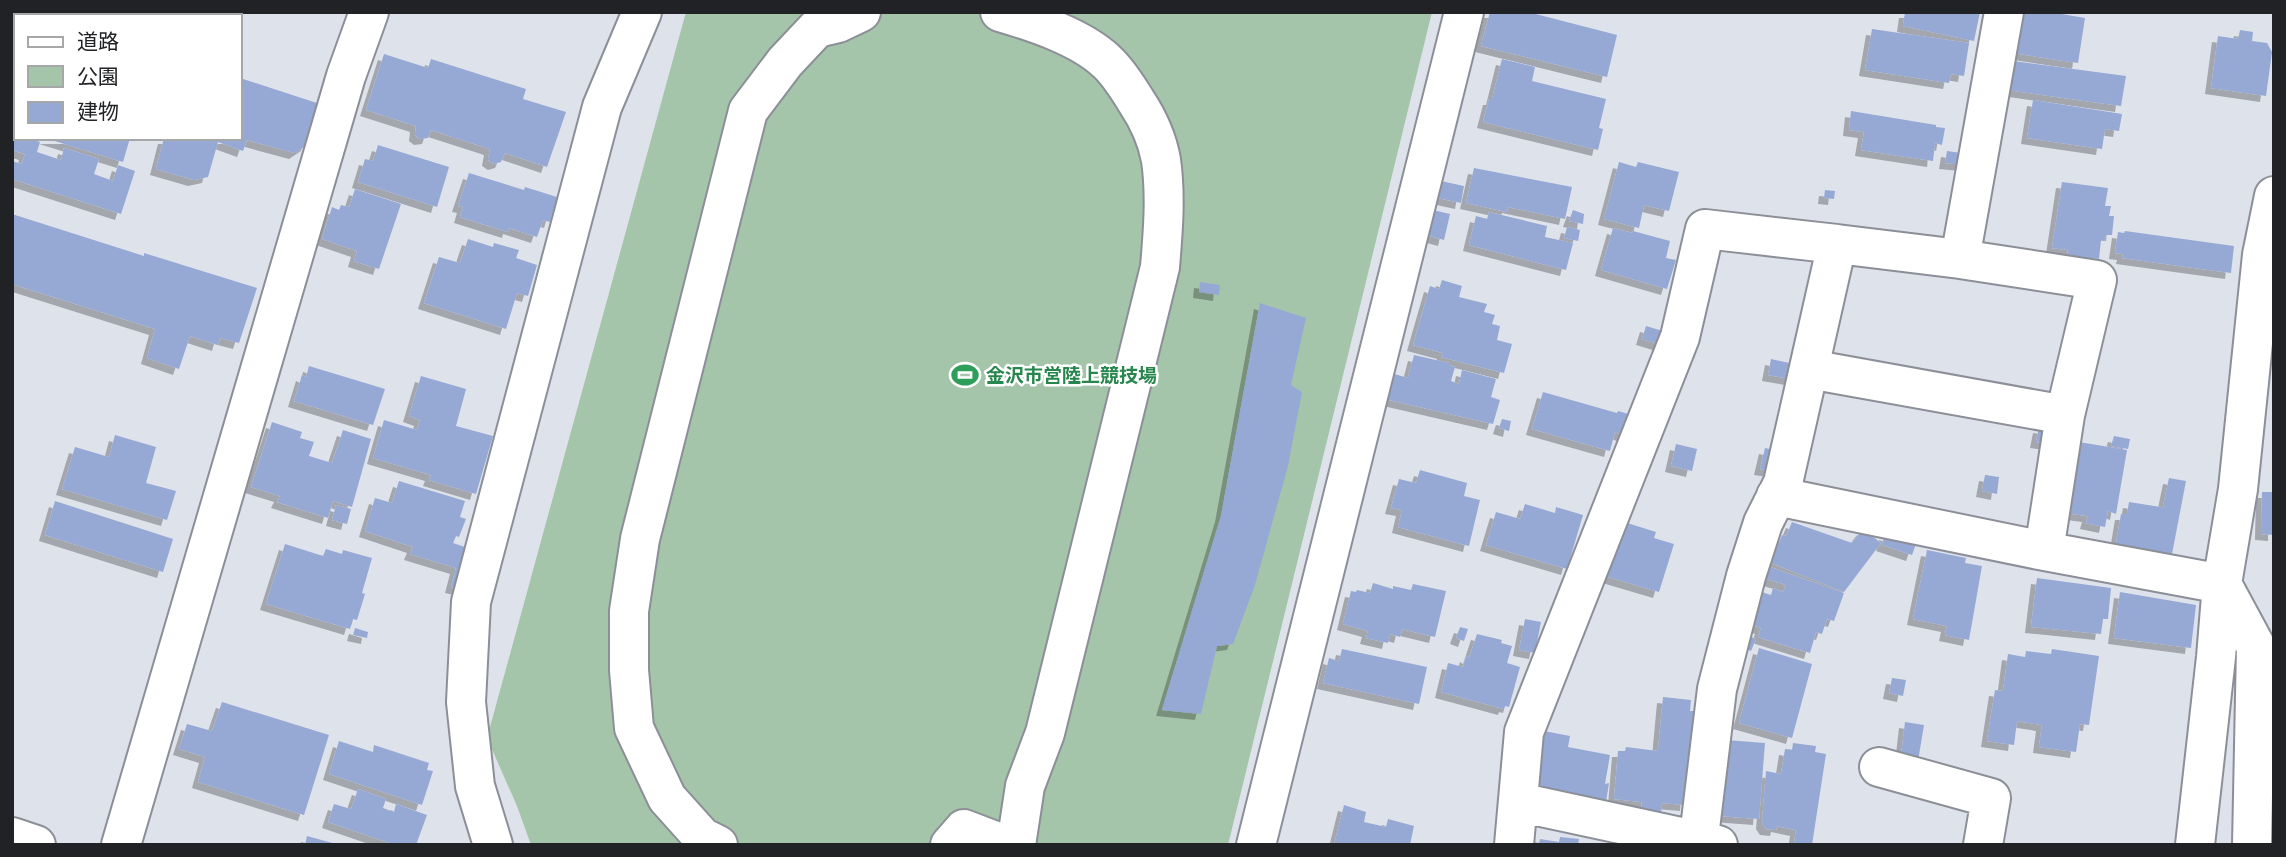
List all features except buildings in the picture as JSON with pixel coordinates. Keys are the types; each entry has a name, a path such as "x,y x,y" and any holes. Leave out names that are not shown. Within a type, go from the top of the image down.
{"street":[{"path":"121,845 346,76 369,12"},
{"path":"493,845 475,786 466,702 471,602 602,107 642,12"},
{"path":"718,845 702,837 667,798 634,728 629,670 629,611 640,539 748,111 785,62 817,28 838,23 861,12"},
{"path":"1000,12 1033,22 1064,36 1107,61 1150,122 1161,159 1164,215 1160,267 1045,733 1025,786 1016,845"},
{"path":"1256,845 1464,12"},
{"path":"1960,259 2004,12"},
{"path":"2195,845 2217,657 2222,584 2238,489 2274,196"},
{"path":"1514,845 1524,732 1679,337 1705,229 1960,259 2097,280 2065,415 2044,551"},
{"path":"1518,802 1705,843 1717,690 1749,566 1763,523 1783,483 1838,244"},
{"path":"1809,369 2065,415"},
{"path":"1776,496 2222,584"},
{"path":"2222,584 2256,647 2252,845"},
{"path":"1879,767 1991,798 1983,845"},
{"path":"950,845 964,829 1006,845"},
{"path":"12,837 36,845"}],"green space":[{"name":"金沢市営陸上競技場","path":"686,12 1432,12 1228,845 531,845 487,738"}],"place":[{"name":"金沢市営陸上競技場","path":"965,375"}]}
